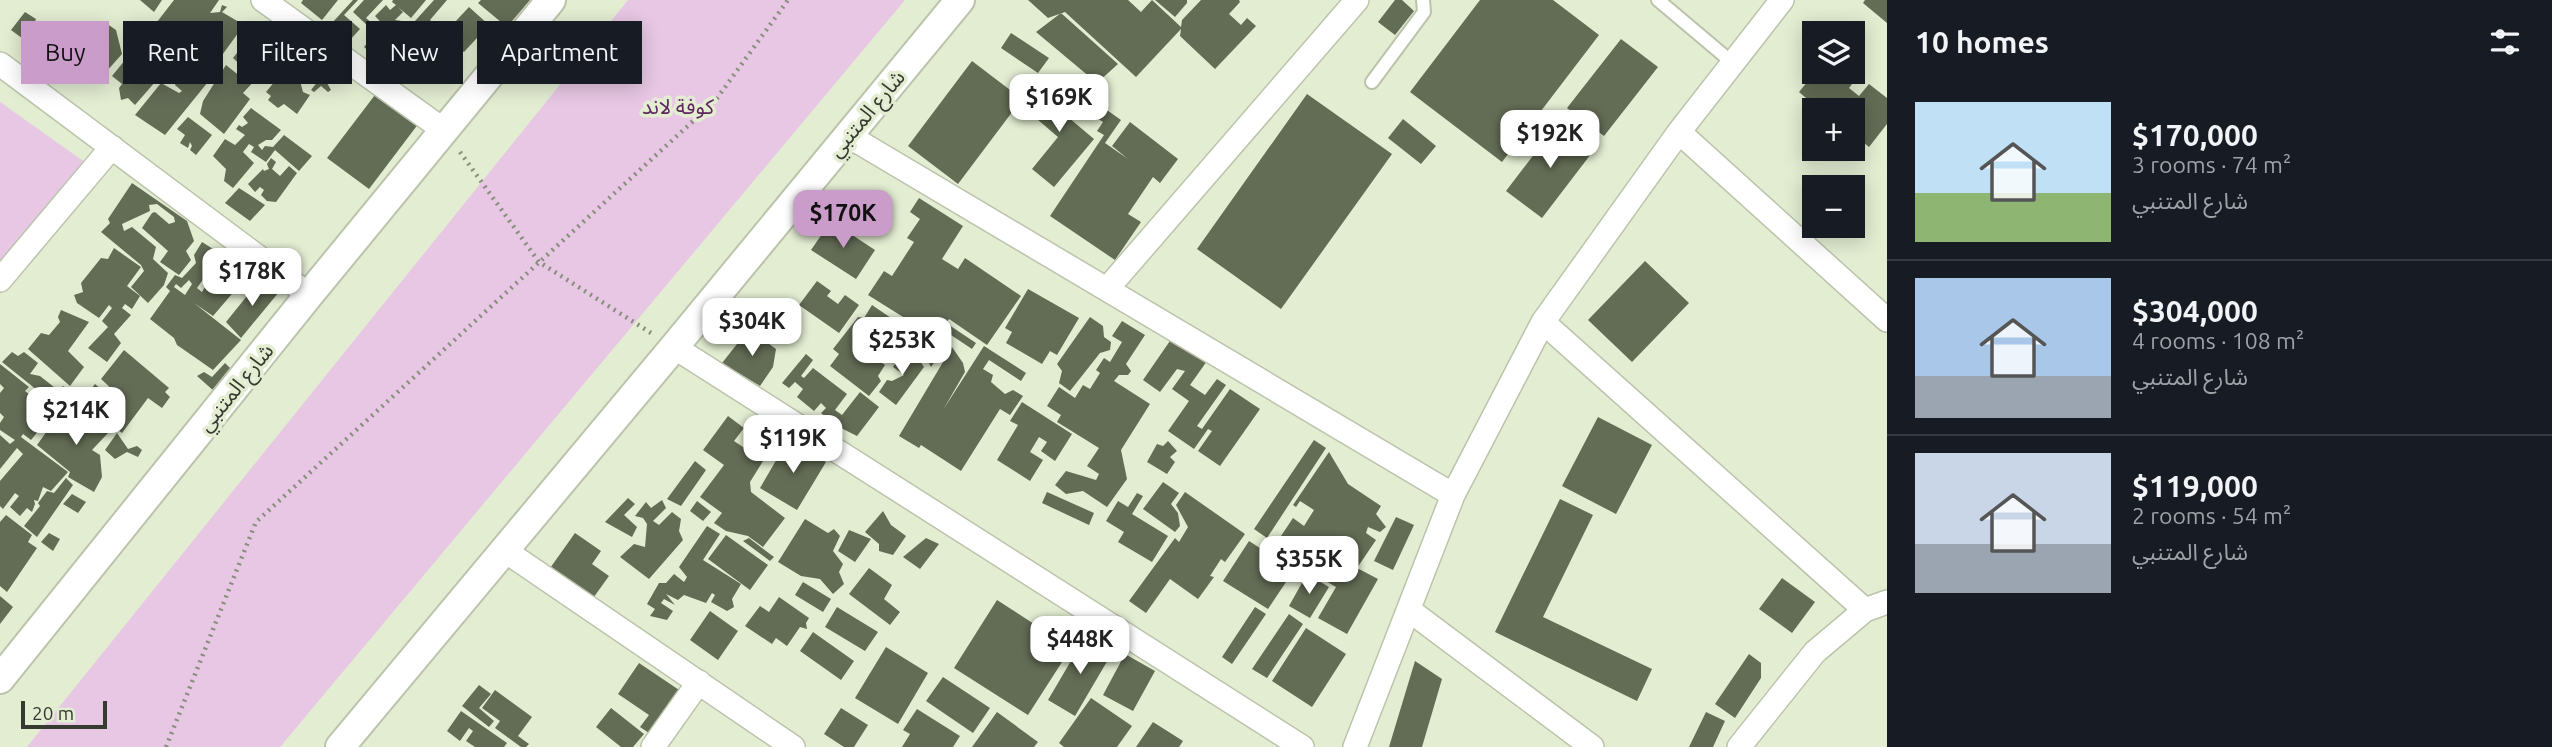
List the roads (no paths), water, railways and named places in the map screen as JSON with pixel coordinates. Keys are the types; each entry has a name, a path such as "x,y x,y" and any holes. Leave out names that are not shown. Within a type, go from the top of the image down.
{"street":[{"path":"263,0 445,131"},
{"name":"شارع المتنبي","path":"0,680 309,295 551,0"},
{"name":"شارع المتنبي","path":"340,747 960,0"},
{"path":"1107,289 1357,0"},
{"path":"1355,747 1453,495 1544,322 1679,132 1782,0"},
{"path":"0,64 309,295"},
{"path":"1679,132 1884,311"},
{"path":"847,135 1453,495"},
{"path":"0,280 112,147"},
{"path":"1544,322 1865,610"},
{"path":"674,347 1301,747"},
{"path":"504,550 793,747"},
{"path":"1739,747 1815,652 1865,610 1887,602"},
{"path":"1409,610 1592,747"},
{"path":"653,747 699,682"}],"lane":[{"path":"1372,82 1424,12 1423,0"},
{"path":"1658,0 1734,64"}],"park label":[{"name":"كوفة لاند","path":"678,106"}]}
